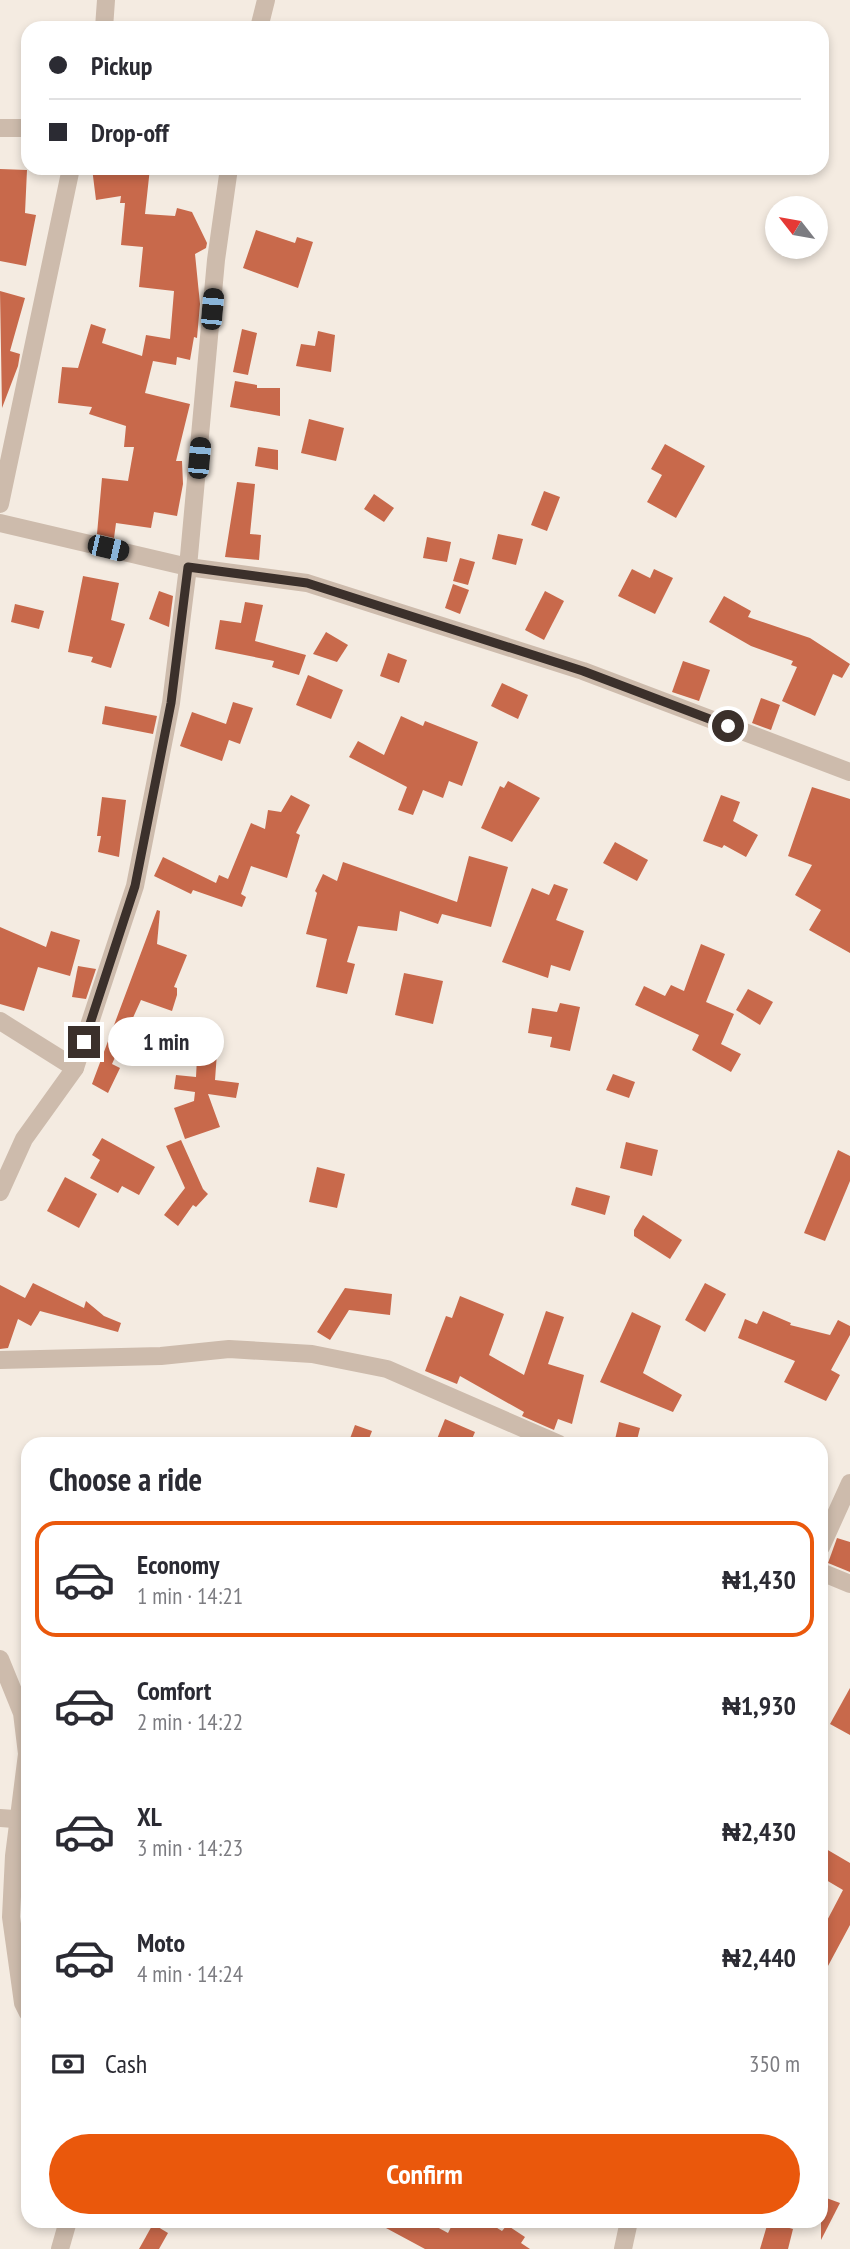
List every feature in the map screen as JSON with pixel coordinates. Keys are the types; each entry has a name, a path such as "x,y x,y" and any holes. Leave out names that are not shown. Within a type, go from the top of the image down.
{"street":[{"path":"104,21 106,0"},
{"path":"261,21 267,0"},
{"path":"0,128 21,128"},
{"path":"0,504 70,175"},
{"path":"0,1192 24,1139 75,1068 135,886 171,703 188,567 216,260 228,175"},
{"path":"0,523 188,567 307,583 583,671 850,772"},
{"path":"0,1021 75,1068"},
{"path":"0,1360 161,1356 229,1349 312,1354 387,1369 543,1437"},
{"path":"828,1532 850,1483"},
{"path":"828,1575 850,1584"},
{"path":"0,1659 21,1711"},
{"path":"21,1786 15,1819 11,1917 21,1989"},
{"path":"60,2249 66,2228"},
{"path":"623,2249 628,2228"}],"building":[{"path":"0,169 21,170 21,175 27,175 25,213 36,215 26,266 0,261"},
{"path":"93,175 149,175 145,214 175,216 177,208 192,212 207,243 206,248 195,254 200,304 197,338 194,337 190,360 177,357 176,365 153,361 145,393 190,404 176,461 182,461 183,484 177,516 154,512 151,528 116,523 114,538 97,534 102,478 128,481 134,447 124,447 126,426 89,414 92,407 58,403 62,367 78,368 91,324 106,329 102,343 142,356 146,335 170,339 174,291 139,287 143,247 121,245 125,203 120,203 121,196 96,200"},
{"path":"256,230 295,243 297,237 313,242 298,288 243,268"},
{"path":"0,291 25,298 10,351 20,354 18,366 2,408"},
{"path":"242,329 257,333 248,375 233,372"},
{"path":"318,331 335,335 331,372 296,366 301,344 315,346"},
{"path":"235,381 257,385 257,388 280,388 280,416 230,407"},
{"path":"309,419 344,428 336,461 301,453"},
{"path":"665,444 705,466 676,518 647,502 662,475 651,469"},
{"path":"258,447 278,450 278,470 255,466"},
{"path":"237,482 255,484 250,534 261,535 259,560 225,557"},
{"path":"544,491 560,497 547,531 531,525"},
{"path":"374,494 394,508 384,522 364,509"},
{"path":"498,534 523,539 516,565 492,559"},
{"path":"427,537 451,542 447,562 423,558"},
{"path":"460,558 475,562 468,585 453,581"},
{"path":"632,569 650,578 654,569 673,578 655,614 618,596"},
{"path":"83,576 119,583 111,620 125,624 111,668 91,662 93,657 68,652"},
{"path":"453,584 469,590 460,614 445,608"},
{"path":"159,591 173,596 169,627 149,619"},
{"path":"545,591 564,601 544,640 525,630"},
{"path":"724,596 751,611 748,617 810,638 850,664 842,678 833,674 815,716 782,701 797,667 791,665 793,661 751,646 709,622"},
{"path":"245,602 263,605 255,641 306,655 299,675 272,667 274,661 215,649 220,620 241,623"},
{"path":"15,604 44,611 39,629 11,622"},
{"path":"326,632 348,645 337,662 313,654"},
{"path":"388,653 407,660 399,683 380,676"},
{"path":"683,661 710,670 699,701 672,692"},
{"path":"308,675 343,690 331,719 296,705"},
{"path":"502,683 528,695 518,719 491,706"},
{"path":"761,698 780,705 771,730 752,723"},
{"path":"233,702 253,708 240,744 229,740 222,761 180,746 192,712 226,724"},
{"path":"105,706 157,716 153,734 102,724"},
{"path":"401,716 423,726 425,721 478,742 462,786 449,781 443,798 423,790 413,815 398,810 407,787 349,757 358,741 384,755"},
{"path":"508,781 540,798 512,842 481,828 500,786 504,788"},
{"path":"812,787 850,799 850,953 809,930 821,910 795,895 812,865 788,856"},
{"path":"291,795 310,805 296,833 300,835 287,878 251,866 241,894 246,897 242,907 193,890 191,894 154,876 163,857 216,883 219,875 228,879 251,823 265,829 268,810 281,812"},
{"path":"721,795 740,802 733,821 758,835 746,857 724,845 722,848 703,841"},
{"path":"102,797 126,800 119,857 98,852 101,836 97,836"},
{"path":"615,842 648,860 637,881 603,863"},
{"path":"469,856 508,867 491,927 442,914 438,924 400,911 397,931 358,926 347,962 355,964 347,994 316,987 327,939 306,934 317,893 315,891 323,874 337,881 343,862 457,902"},
{"path":"554,884 568,889 556,920 584,931 570,971 551,965 548,978 502,962 532,888 549,895"},
{"path":"157,910 160,911 157,944 187,955 174,987 177,988 177,995 172,1011 141,1000 112,1064 120,1068 108,1093 92,1084"},
{"path":"0,927 46,947 51,931 80,940 70,976 38,967 24,1011 0,1004"},
{"path":"701,944 725,954 706,1002 734,1014 721,1044 741,1054 731,1072 692,1050 699,1035 635,1005 644,986 665,996 671,985 684,991"},
{"path":"78,966 96,969 86,999 72,997"},
{"path":"404,973 443,981 433,1024 395,1015"},
{"path":"748,989 773,1002 760,1025 736,1010"},
{"path":"560,1003 580,1007 570,1051 550,1047 552,1037 528,1033 532,1008 557,1012"},
{"path":"198,1038 218,1039 215,1080 239,1083 236,1098 208,1094 220,1127 185,1139 174,1108 194,1101 195,1092 174,1089 176,1075 196,1077"},
{"path":"613,1074 635,1082 629,1098 606,1090"},
{"path":"102,1138 155,1167 139,1195 122,1186 118,1193 90,1178 100,1160 92,1155"},
{"path":"181,1140 203,1189 208,1194 196,1207 193,1205 178,1226 164,1215 185,1188 166,1146"},
{"path":"626,1142 658,1150 652,1176 620,1168"},
{"path":"838,1150 850,1156 850,1181 825,1241 804,1233"},
{"path":"317,1167 345,1174 337,1208 309,1202"},
{"path":"65,1177 97,1194 79,1228 47,1211"},
{"path":"576,1187 610,1196 605,1215 571,1205"},
{"path":"643,1215 682,1240 670,1259 634,1236 634,1230"},
{"path":"33,1283 84,1308 86,1301 104,1316 121,1323 118,1332 40,1311 31,1326 18,1319 8,1348 0,1349 0,1285 25,1298"},
{"path":"705,1283 726,1294 705,1332 685,1320"},
{"path":"345,1288 392,1294 390,1315 349,1310 330,1340 317,1332"},
{"path":"460,1296 504,1314 489,1355 524,1375 546,1311 564,1317 548,1364 584,1375 572,1424 558,1419 554,1430 522,1416 524,1412 460,1376 457,1384 425,1371 446,1316 452,1318"},
{"path":"763,1311 791,1323 790,1325 830,1335 838,1320 850,1326 850,1335 831,1370 840,1375 826,1401 784,1382 795,1361 738,1338 745,1319 757,1324"},
{"path":"632,1312 661,1326 643,1373 682,1395 673,1412 600,1382"},
{"path":"445,1419 475,1432 473,1437 438,1437"},
{"path":"619,1422 640,1428 638,1437 616,1437"},
{"path":"355,1425 372,1431 370,1437 351,1437"},
{"path":"837,1538 850,1542 850,1572 828,1563"},
{"path":"850,1688 850,1735 830,1724"},
{"path":"828,1850 850,1863 850,1925 828,1966 828,1919 843,1890 828,1881"},
{"path":"828,2199 840,2203 828,2226"},
{"path":"151,2228 160,2228 168,2233 159,2249 139,2249"},
{"path":"386,2228 439,2228 448,2233 450,2228 497,2228 502,2231 504,2228 512,2228 525,2237 521,2243 530,2249 425,2249"},
{"path":"766,2228 793,2229 788,2249 760,2249"},
{"path":"821,2228 827,2228 821,2240"}],"route":[{"path":"84,1042 135,886 171,703 188,567 307,583 583,671 728,726"}]}
